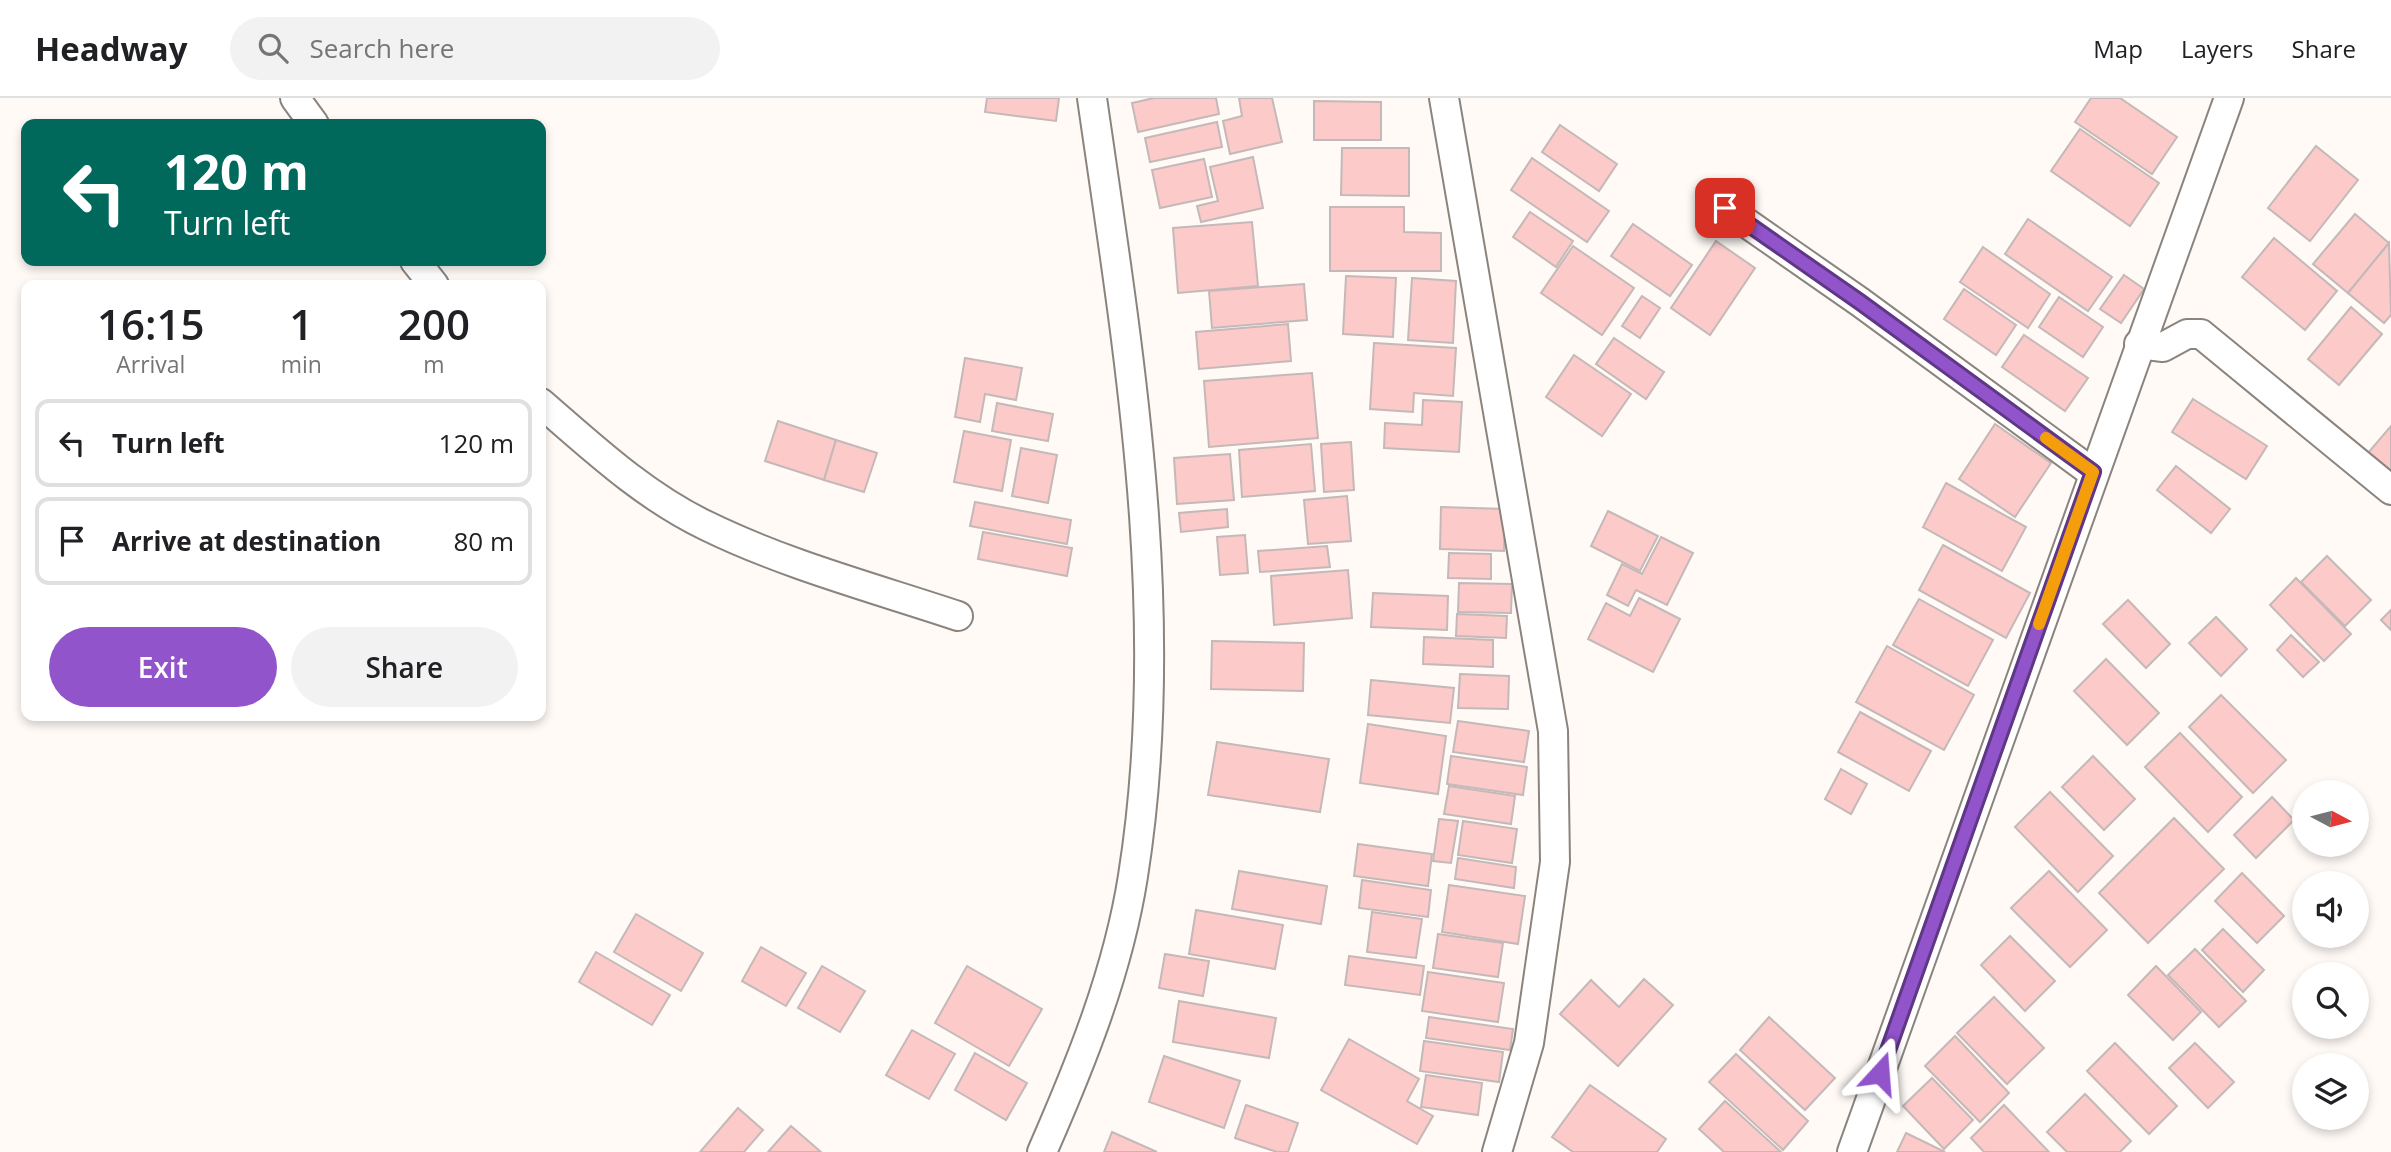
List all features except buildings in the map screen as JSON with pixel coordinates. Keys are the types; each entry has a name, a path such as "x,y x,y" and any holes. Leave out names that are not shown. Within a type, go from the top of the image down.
{"street":[{"path":"295,98 310,119"},
{"path":"1042,1152 1082,1060 1109,979 1133,878 1151,708 1143,504 1123,313 1093,98"},
{"path":"1444,98 1553,732 1555,862 1529,1043 1497,1152"},
{"path":"1852,1152 2229,98"},
{"path":"1725,208 1860,302 2093,472"},
{"path":"419,266 430,280"},
{"path":"2139,344 2163,347 2187,334 2201,334 2391,490"},
{"path":"546,406 632,481 705,526 769,553 958,616"}],"slow traffic":[{"path":"2039,624 2093,472 2046,438"}],"route":[{"path":"1725,208 1860,302 2093,472 1880,1073"}]}
